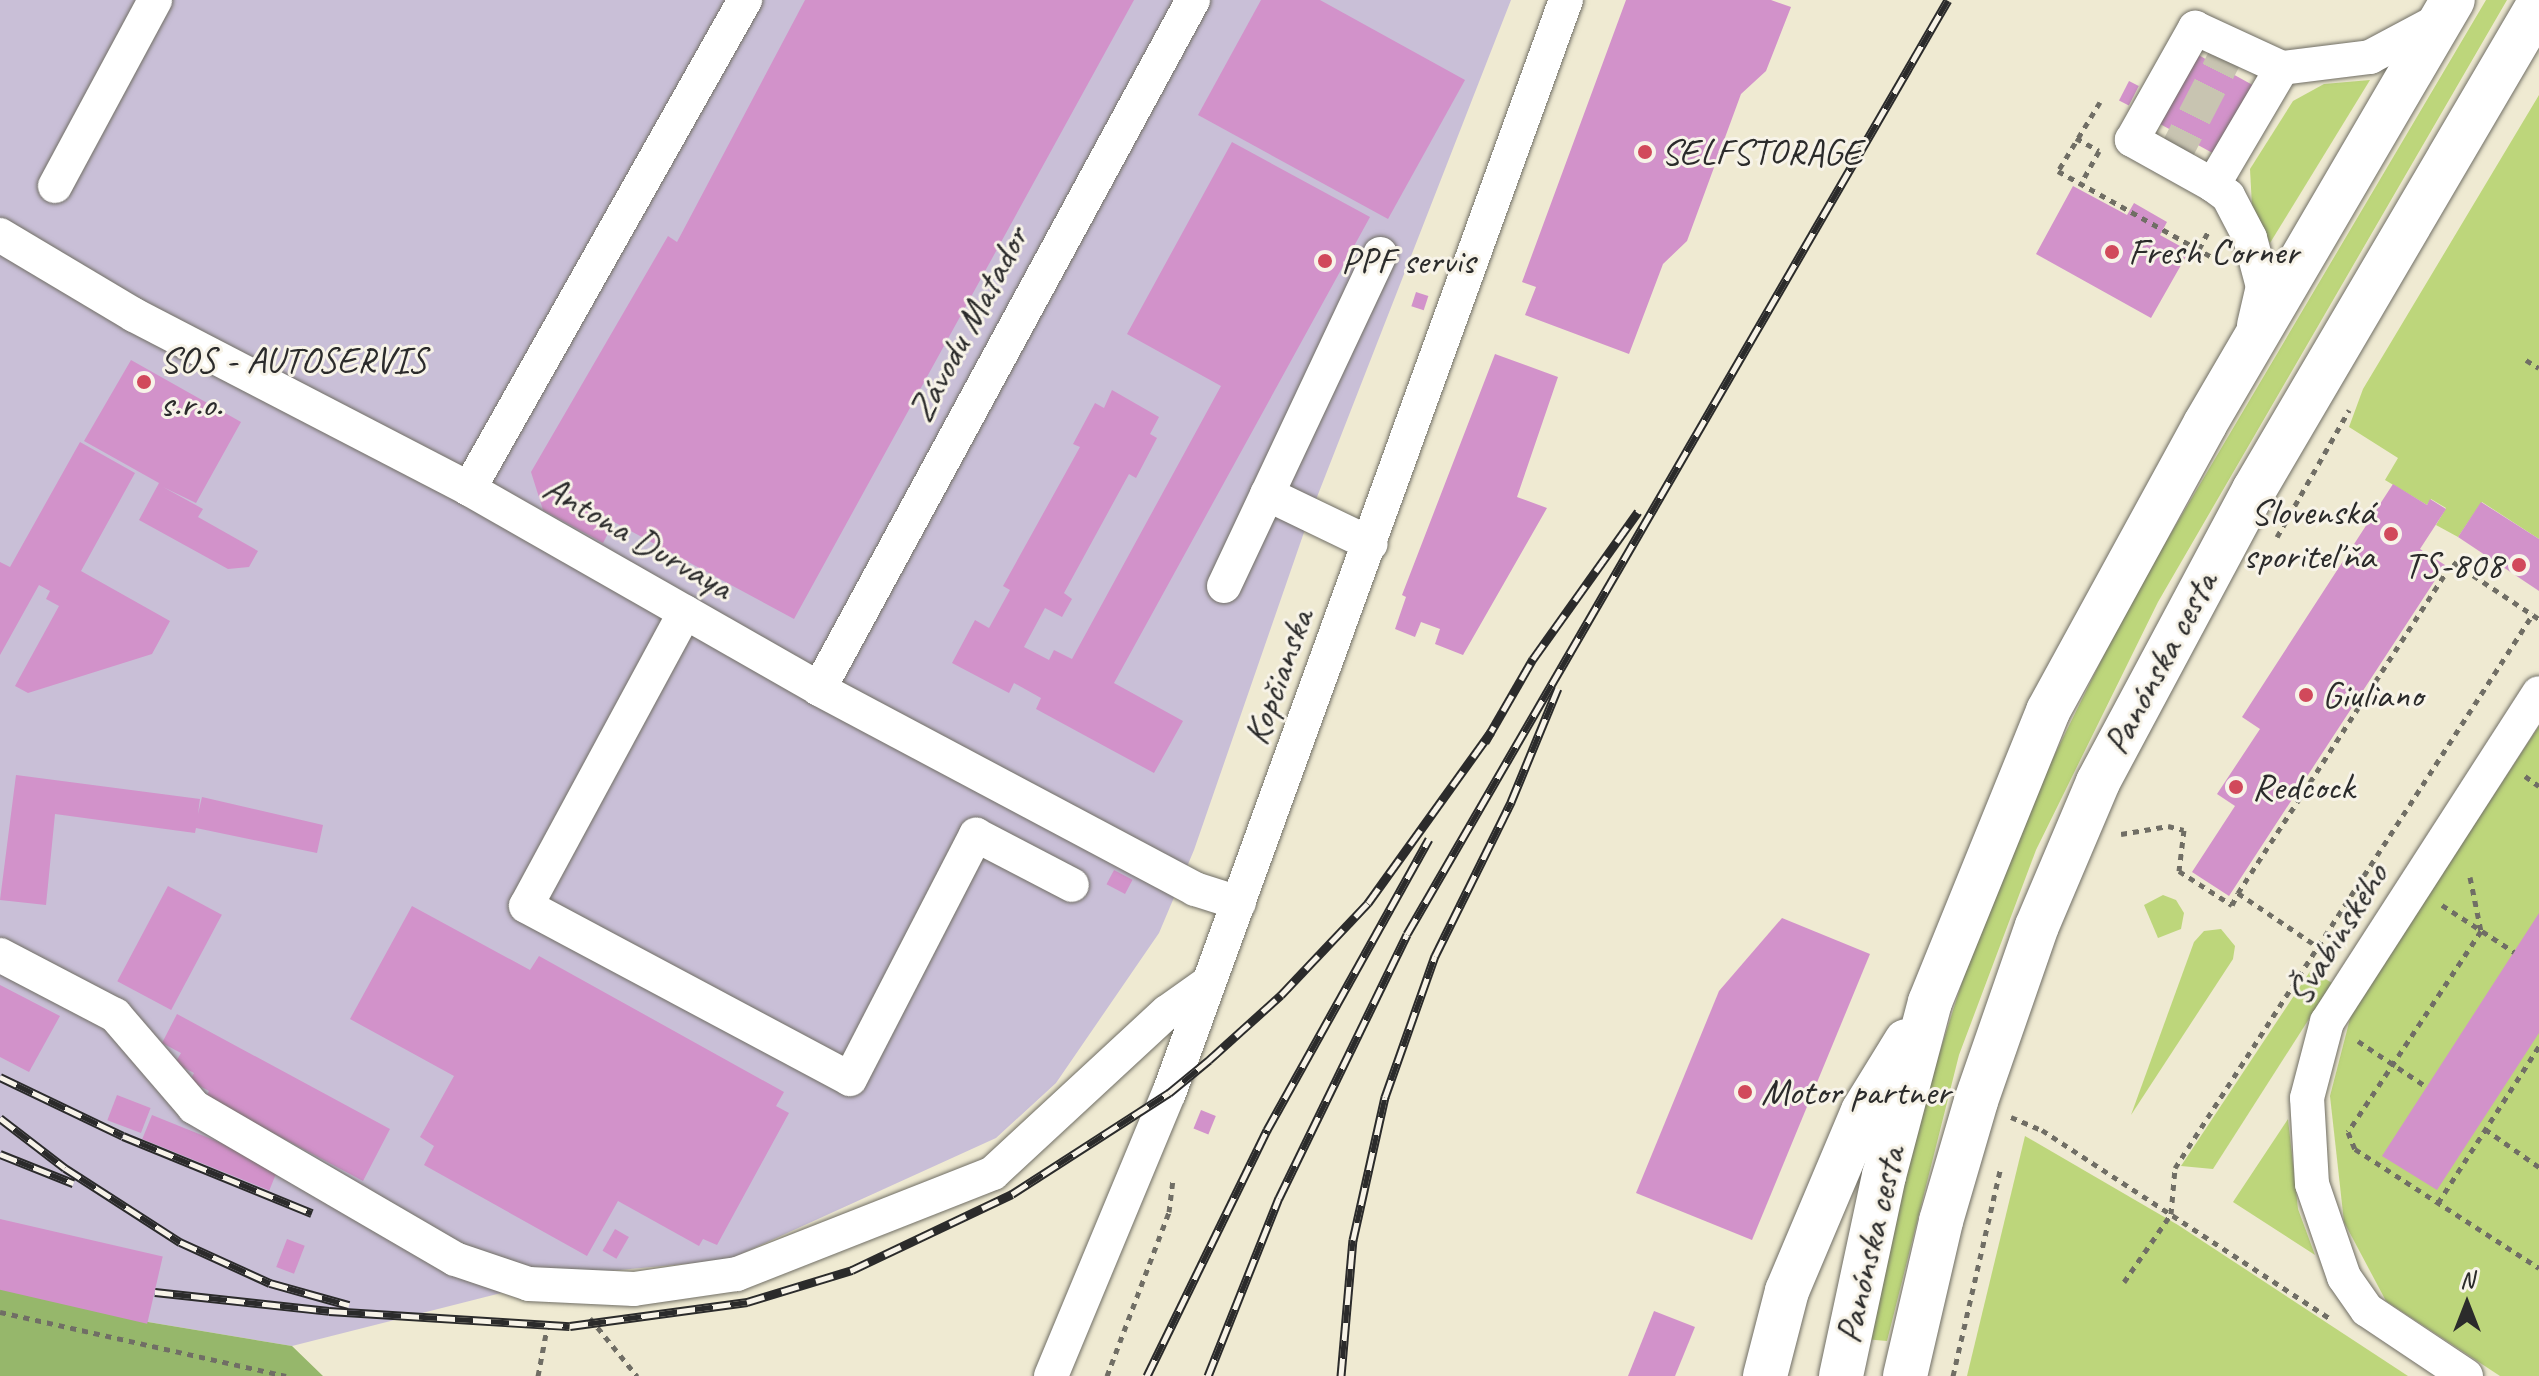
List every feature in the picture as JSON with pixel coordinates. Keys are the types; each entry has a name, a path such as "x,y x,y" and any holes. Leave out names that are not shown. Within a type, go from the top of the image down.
{"main road":[{"name":"Panónska cesta","path":"1905,1376 1941,1221 1976,1101 2037,926 2098,782 2212,564 2539,4"},
{"name":"Panónska cesta","path":"1841,1376 1884,1176 1930,1002 2048,711 2091,623 2448,9"},
{"path":"1765,1376 1787,1291 1863,1111 1930,1002"}],"street":[{"path":"55,186 155,0"},
{"path":"469,489 745,0"},
{"name":"Závodu Matador","path":"819,689 1193,0"},
{"name":"Kopčianska","path":"1051,1376 1138,1175 1371,544 1566,0"},
{"path":"2245,359 2263,287 2250,238 2228,196 2132,140 2195,28 2282,68 2370,57 2448,9"},
{"path":"2213,185 2282,68"},
{"name":"Antona Durvaya","path":"0,235 134,315 469,489 819,689 1195,889 1239,903"},
{"path":"1224,586 1380,254"},
{"path":"1267,494 1371,544"},
{"path":"685,612 526,906 850,1079 976,835 1072,885"},
{"name":"Švabinského","path":"2466,1376 2367,1310 2354,1292 2322,1225 2309,1164 2307,1098 2327,1022 2539,693"},
{"path":"0,955 115,1015 194,1107 384,1221 455,1259 529,1284 634,1289 737,1274 993,1173 1167,1012 1208,983"}],"path":[{"path":"2100,102 2058,171 2212,257"},
{"path":"2076,138 2099,151 2081,184"},
{"path":"2526,360 2539,368"},
{"path":"2275,541 2346,421"},
{"path":"2121,834 2168,826 2184,830 2179,871 2232,905 2453,562 2539,619"},
{"path":"2124,1282 2171,1214 2175,1168 2533,614"},
{"path":"2114,848 2127,821"},
{"path":"2470,877 2481,931 2348,1132 2355,1149 2539,1268"},
{"path":"2414,887 2514,952"},
{"path":"2238,893 2318,947"},
{"path":"2438,1203 2539,1048"},
{"path":"2008,1131 2016,1103"},
{"path":"2011,1117 2042,1130 2339,1325"},
{"path":"2485,1129 2539,1167"},
{"path":"1953,1376 2002,1159"},
{"path":"1107,1376 1169,1212 1174,1171"},
{"path":"538,1376 568,1286"},
{"path":"568,1286 591,1324 637,1376"},
{"path":"0,1312 286,1376"}],"shaded area":[{"path":"0,0 1511,0 1310,515 1194,850 1159,933 1056,1083 996,1138 728,1260 576,1274 292,1346 148,1322 0,1288"}],"green space":[{"path":"2486,0 2507,0 2158,602 2036,850 1959,1055 1887,1341 1864,1339 1912,1139 1972,951 2019,827 2128,606"},
{"path":"2370,80 2270,243 2252,206 2250,169 2293,101 2324,84"},
{"path":"2539,95 2539,539 2482,502 2458,537 2436,525 2446,508 2431,499 2427,505 2385,480 2398,458 2349,427 2363,389"},
{"path":"2539,726 2539,1376 2500,1376 2386,1301 2344,1222 2330,1096 2352,1011"},
{"path":"2163,895 2176,900 2184,913 2181,929 2158,938 2144,905"},
{"path":"2221,929 2235,946 2233,959 2131,1115 2194,942 2204,931"},
{"path":"2311,970 2332,983 2213,1169 2181,1166"},
{"path":"2288,1119 2298,1209 2315,1255 2233,1202"},
{"path":"2025,1136 2178,1225 2408,1376 1967,1376"},
{"path":"0,1288 148,1322 292,1346 323,1376 0,1376"}],"building":[{"path":"805,0 1134,0 794,619 614,522 603,543 543,510 531,472 668,236 677,242"},
{"path":"1261,0 1320,0 1465,80 1388,219 1198,115"},
{"name":"SELFSTORAGE","path":"1626,0 1771,0 1791,7 1766,71 1741,94 1687,241 1663,264 1629,354 1525,315 1536,287 1522,282"},
{"path":"2193,52 2264,91 2226,160 2155,121"},
{"path":"2129,81 2139,86 2129,106 2119,101"},
{"path":"1232,142 1370,217 1114,683 1183,721 1154,773 1036,709 1041,698 1014,683 1009,693 952,663 975,620 989,628 1010,590 1003,586 1080,447 1073,444 1095,403 1104,408 1112,390 1159,417 1150,434 1157,438 1136,478 1129,474 1064,593 1072,599 1062,617 1045,608 1024,647 1049,660 1054,650 1072,659 1221,386 1127,334"},
{"name":"Fresh Corner","path":"2073,186 2127,215 2134,203 2167,222 2160,235 2189,251 2151,318 2036,254"},
{"path":"1416,292 1428,296 1424,310 1411,306"},
{"path":"1495,354 1558,377 1517,497 1547,508 1463,655 1435,644 1440,629 1421,622 1415,637 1395,629 1406,597 1402,595"},
{"path":"131,360 241,422 196,503 163,487 203,509 198,517 258,551 249,567 228,569 139,520 159,483 84,441"},
{"path":"80,442 135,473 81,571 170,621 152,654 28,693 15,686 59,606 46,599 50,591 39,585 0,655 0,562 10,567"},
{"path":"2393,484 2427,505 2430,499 2446,509 2420,549 2445,565 2229,896 2192,872 2235,806 2217,794 2260,729 2242,717"},
{"name":"TS-808","path":"2481,502 2539,539 2539,591 2458,537"},
{"path":"16,775 200,799 198,814 202,797 323,825 317,853 196,828 195,833 55,814 46,905 0,900"},
{"path":"1114,870 1133,880 1125,894 1106,884"},
{"path":"168,886 222,915 171,1010 117,981"},
{"path":"412,906 530,970 539,956 784,1092 776,1106 789,1113 717,1245 703,1239 699,1246 618,1201 587,1256 424,1165 434,1146 420,1137 454,1076 350,1019"},
{"path":"2539,913 2539,1033 2437,1190 2382,1156"},
{"name":"Motor partner","path":"1782,918 1870,954 1752,1240 1636,1193 1719,991"},
{"path":"0,985 60,1016 29,1072 0,1057"},
{"path":"177,1014 390,1129 363,1181 206,1097 209,1091 190,1081 194,1073 175,1063 181,1053 162,1043"},
{"path":"117,1095 151,1108 141,1133 107,1120"},
{"path":"1201,1110 1216,1116 1208,1135 1194,1129"},
{"path":"152,1115 279,1166 269,1190 142,1139"},
{"path":"0,1219 163,1257 147,1324 0,1290"},
{"path":"615,1229 629,1237 616,1259 602,1251"},
{"path":"287,1239 305,1246 294,1274 276,1267"},
{"path":"1654,1311 1695,1327 1675,1376 1628,1376"}],"tunnel":[{"path":"2171,162 2232,44"}],"railway":[{"path":"1208,1376 1279,1198 1407,934 1948,0"},
{"path":"1485,742 1533,659 1638,512"},
{"path":"1341,1376 1353,1240 1385,1097 1435,956 1511,802 1558,688"},
{"path":"155,1292 329,1311 570,1326 747,1302 852,1270 1012,1194 1169,1093 1209,1060 1281,995 1368,903 1491,732"},
{"path":"1147,1376 1267,1130 1429,839"},
{"path":"0,1077 123,1136 312,1213"},
{"path":"0,1118 65,1168 180,1242 270,1283 349,1305"},
{"path":"0,1154 73,1183"}],"place":[{"name":"SELFSTORAGE","path":"1645,152"},
{"name":"Fresh Corner","path":"2112,252"},
{"name":"PPF servis","path":"1325,261"},
{"name":"SOS - AUTOSERVIS s.r.o.","path":"144,382"},
{"name":"Slovenská sporiteľňa","path":"2391,534"},
{"name":"TS-808","path":"2519,565"},
{"name":"Giuliano","path":"2306,695"},
{"name":"Redcock","path":"2236,787"},
{"name":"Motor partner","path":"1745,1092"}]}
